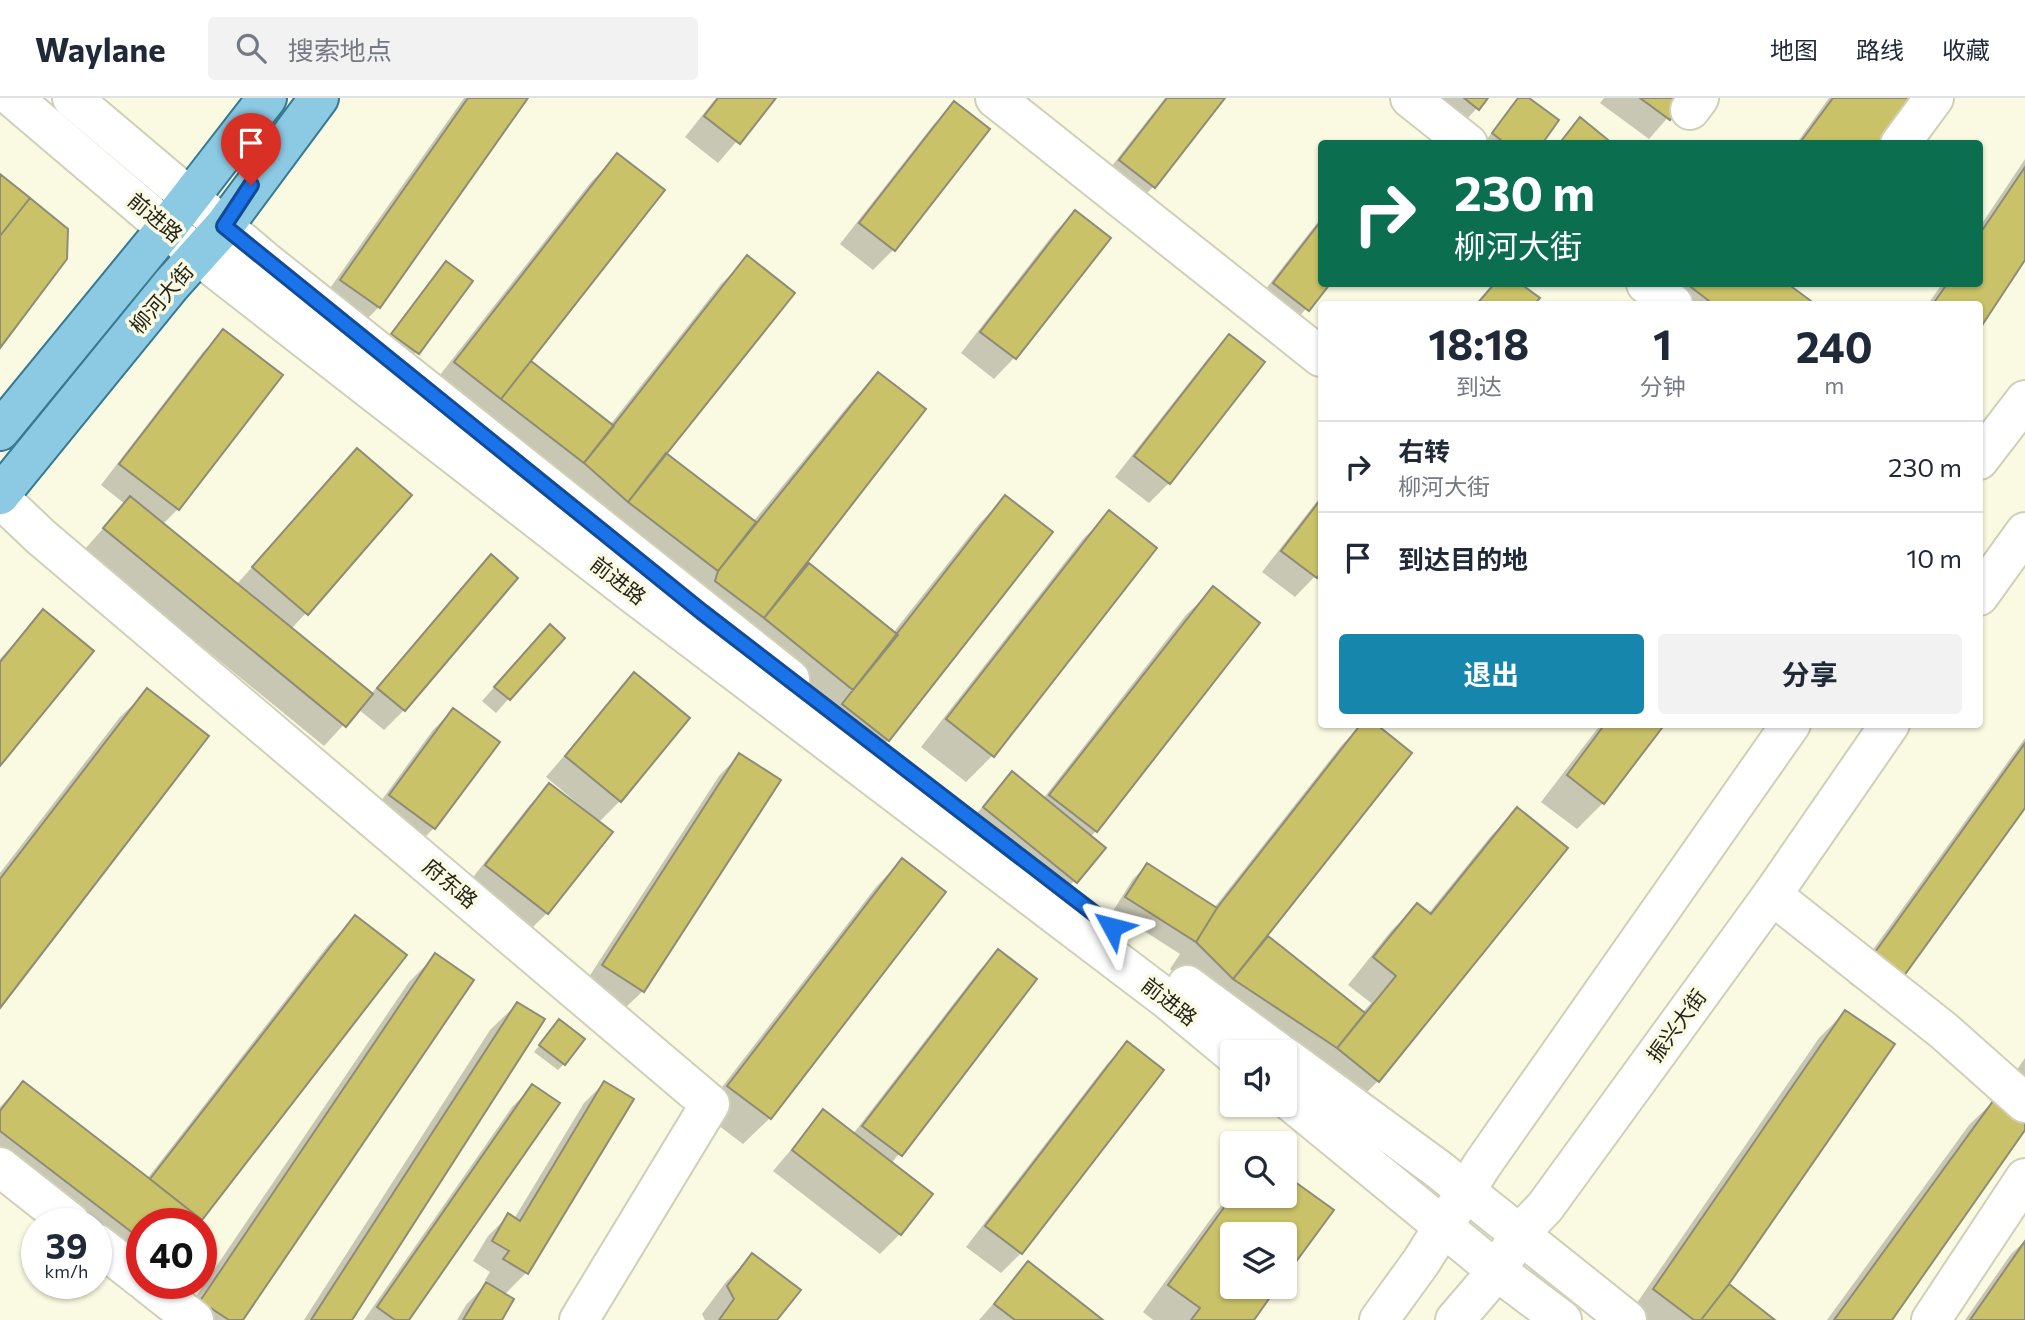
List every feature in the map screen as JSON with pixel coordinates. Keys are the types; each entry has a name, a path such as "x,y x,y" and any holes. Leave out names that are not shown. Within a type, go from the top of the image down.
{"main road":[{"name":"柳河大街","path":"0,431 167,228 267,98"},
{"name":"柳河大街","path":"0,497 171,285 224,226 319,98"}],"street":[{"name":"前进路","path":"13,98 199,256 632,593 1157,991 1220,1043"},
{"name":"前进路","path":"72,98 224,226 702,612 1262,1040"},
{"path":"995,98 1318,355"},
{"path":"1410,98 1463,140"},
{"path":"1903,140 1934,98"},
{"path":"1650,287 1669,301"},
{"path":"1983,455 2025,400"},
{"name":"府东路","path":"0,497 41,537 710,1104 579,1320"},
{"path":"1983,582 1990,555 2025,532"},
{"path":"1379,1320 1788,728"},
{"name":"振兴大街","path":"1455,1320 1497,1271 1520,1233 1545,1207 1772,895 1887,728"},
{"path":"1772,895 1944,1031 2025,1103"},
{"path":"1297,1066 1466,1191 1627,1320"},
{"path":"1297,1107 1497,1271 1562,1320"},
{"path":"0,1167 52,1208"},
{"path":"1931,1320 2025,1178"},
{"path":"112,1256 126,1266"},
{"path":"167,1299 194,1320"}],"building":[{"path":"468,98 528,98 380,308 340,280"},
{"path":"718,98 776,98 740,144 704,116"},
{"path":"1167,98 1225,98 1155,188 1119,160"},
{"path":"1464,98 1488,98 1479,110"},
{"path":"1518,98 1529,98 1559,120 1545,140 1501,140 1492,133"},
{"path":"1640,98 1687,98 1670,120"},
{"path":"1833,98 1912,98 1881,140 1802,140"},
{"path":"954,101 990,129 895,251 859,223"},
{"path":"1580,117 1608,140 1562,140"},
{"path":"617,153 665,190 501,399 454,362"},
{"path":"2025,167 2025,260 1983,324 1983,301 1935,301 1945,287 1983,287 1983,229"},
{"path":"0,174 30,198 0,236"},
{"path":"30,198 68,229 67,259 0,348 0,236"},
{"path":"1075,210 1111,238 1016,359 980,332"},
{"path":"1318,225 1318,287 1328,287 1309,311 1273,283"},
{"path":"747,255 795,293 628,502 584,463"},
{"path":"446,261 473,281 419,354 391,334"},
{"path":"1491,287 1525,287 1540,298 1538,301 1480,301"},
{"path":"1691,287 1792,287 1811,301 1709,301"},
{"path":"223,329 283,375 179,510 119,464"},
{"path":"1229,334 1265,362 1170,484 1134,456"},
{"path":"531,361 614,426 584,463 501,399"},
{"path":"878,372 926,409 764,618 715,581 718,571"},
{"path":"357,448 412,495 308,615 252,567"},
{"path":"666,453 756,522 718,571 628,502"},
{"path":"1005,495 1053,532 889,741 842,704"},
{"path":"130,496 373,694 346,727 103,528"},
{"path":"1318,503 1317,578 1281,551"},
{"path":"1109,510 1157,548 994,757 946,719"},
{"path":"491,554 518,578 405,711 377,688"},
{"path":"809,563 898,635 853,690 764,618"},
{"path":"1213,586 1260,623 1097,832 1049,795"},
{"path":"43,609 94,651 0,766 0,662"},
{"path":"550,624 565,638 510,700 494,687"},
{"path":"634,672 690,718 621,802 565,756"},
{"path":"147,688 209,736 0,1008 0,879"},
{"path":"453,708 500,742 435,829 389,795"},
{"path":"1358,728 1381,728 1412,753 1233,979 1196,942 1217,908"},
{"path":"1602,728 1662,728 1604,804 1567,775"},
{"path":"2025,743 2025,808 1898,984 1868,962"},
{"path":"739,753 781,780 644,992 602,965"},
{"path":"1012,771 1106,848 1077,883 983,807"},
{"path":"549,783 613,832 548,914 485,865"},
{"path":"1517,807 1568,848 1379,1082 1337,1048 1396,976 1373,957 1417,903 1431,914"},
{"path":"902,858 946,892 771,1119 727,1086"},
{"path":"1147,863 1217,908 1196,942 1125,897"},
{"path":"355,915 407,955 211,1208 187,1208 150,1179"},
{"path":"1268,936 1365,1013 1337,1048 1233,979"},
{"path":"998,949 1037,979 902,1156 862,1126"},
{"path":"435,953 474,980 243,1320 229,1320 200,1301 217,1299 217,1276"},
{"path":"517,1002 545,1019 352,1320 311,1320"},
{"path":"1845,1010 1895,1044 1729,1284 1701,1320 1694,1320 1653,1289"},
{"path":"559,1019 585,1039 565,1065 539,1045"},
{"path":"1127,1041 1164,1070 1022,1254 985,1226"},
{"path":"23,1081 187,1208 126,1208 126,1228 112,1217 112,1208 100,1208 0,1131 0,1111"},
{"path":"604,1081 634,1099 528,1274 503,1259 509,1251 492,1241 508,1213 520,1221"},
{"path":"532,1084 560,1103 409,1320 395,1320 377,1307"},
{"path":"1996,1097 2025,1118 2025,1130 1892,1320 1834,1320"},
{"path":"823,1109 933,1194 901,1235 792,1150"},
{"path":"1297,1183 1334,1210 1297,1260 1297,1222 1220,1222 1220,1299 1269,1299 1254,1320 1191,1320 1200,1308 1168,1285 1224,1208 1297,1208"},
{"path":"2025,1241 2025,1320 1970,1320"},
{"path":"752,1253 801,1290 777,1320 719,1320 734,1299 727,1286"},
{"path":"1028,1261 1103,1320 1015,1320 994,1304"},
{"path":"486,1282 514,1299 502,1320 463,1320"},
{"path":"1729,1284 1775,1320 1701,1320"}],"route":[{"path":"251,185 224,226 702,612 1112,927"}]}
